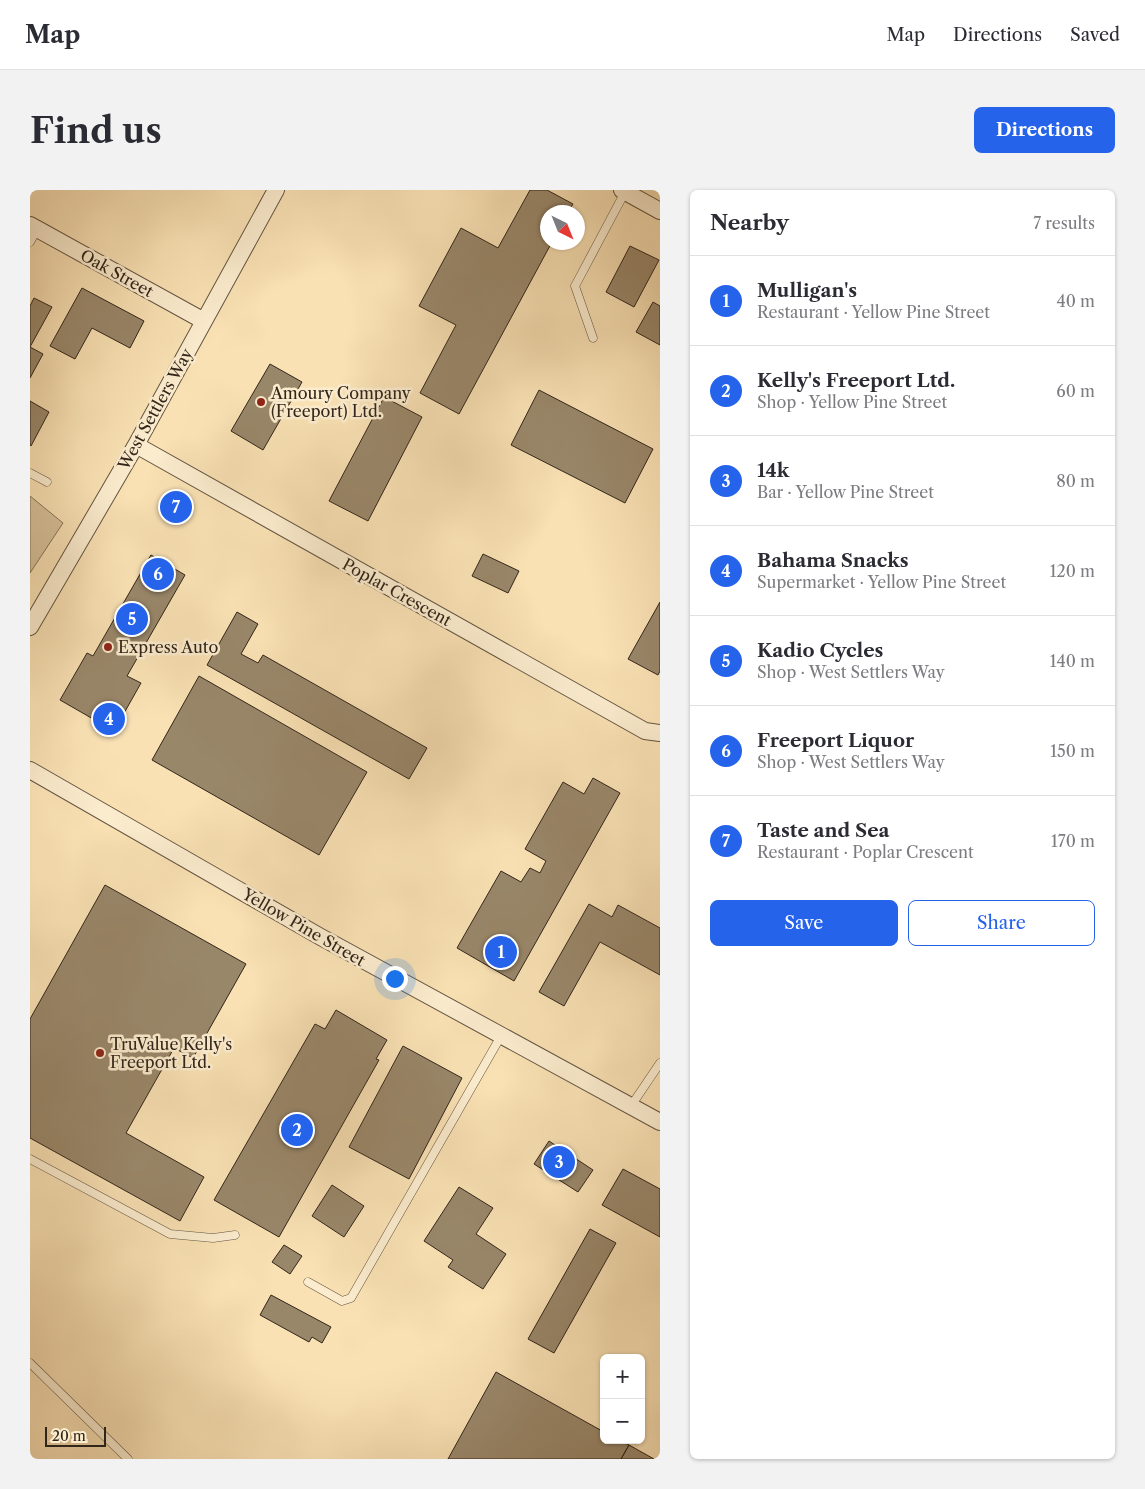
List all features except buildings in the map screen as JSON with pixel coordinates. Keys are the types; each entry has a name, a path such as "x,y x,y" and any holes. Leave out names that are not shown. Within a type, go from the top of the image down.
{"street":[{"name":"West Settlers Way","path":"30,627 136,445 276,190"},
{"path":"624,191 660,211"},
{"name":"Oak Street","path":"32,232 204,321"},
{"name":"Poplar Crescent","path":"136,445 645,731 660,734"},
{"name":"Yellow Pine Street","path":"30,770 319,936 660,1122"}],"lane":[{"path":"593,338 575,286 624,191"},
{"path":"30,473 47,482"},
{"path":"308,1282 342,1301 351,1298 501,1036"},
{"path":"631,1106 660,1063"},
{"path":"30,1159 170,1234 213,1238 235,1235"},
{"path":"30,1363 128,1459"}],"shaded area":[{"path":"30,496 63,523 30,573"}],"place":[{"name":"Amoury Company (Freeport) Ltd.","path":"261,402"},
{"name":"Taste and Sea","path":"176,507"},
{"name":"Freeport Liquor","path":"158,574"},
{"name":"Kadio Cycles","path":"132,619"},
{"name":"Express Auto","path":"108,647"},
{"name":"Bahama Snacks","path":"109,719"},
{"name":"Mulligan's","path":"501,952"},
{"name":"TruValue Kelly's Freeport Ltd.","path":"100,1053"},
{"name":"Kelly's Freeport Ltd.","path":"297,1130"},
{"name":"14k","path":"559,1162"}]}
